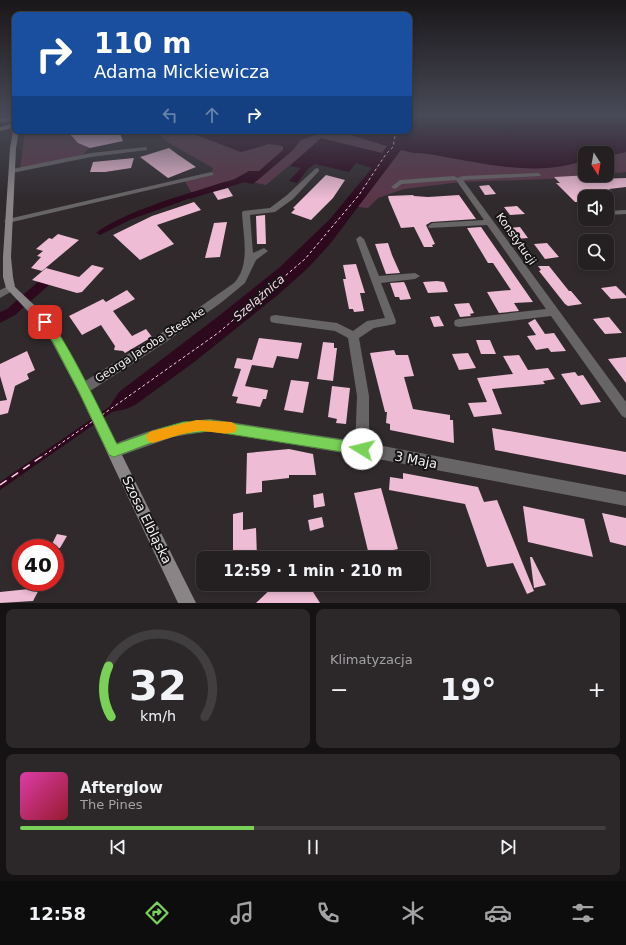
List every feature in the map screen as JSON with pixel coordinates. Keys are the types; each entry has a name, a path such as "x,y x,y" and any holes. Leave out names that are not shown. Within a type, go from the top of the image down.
{"main road":[{"path":"11,288 7,267 8,221 14,143"},
{"name":"Szosa Elbląska","path":"11,288 45,322 56,339 107,436 187,603"}],"street":[{"path":"12,171 91,155 145,149"},
{"path":"249,261 246,213 272,210 290,197 317,170"},
{"path":"8,221 211,174"},
{"path":"395,187 400,182 538,175"},
{"name":"Konstytucji","path":"459,179 626,412"},
{"path":"614,213 626,212"},
{"path":"432,226 490,222"},
{"path":"352,336 371,324 391,321 360,240"},
{"path":"249,261 258,253 264,251"},
{"name":"Georga Jacoba Steenke","path":"85,392 179,328 231,290 245,276 249,261"},
{"path":"376,280 415,276"},
{"path":"0,294 11,288"},
{"path":"459,323 554,312"},
{"path":"275,319 337,327 352,336 363,396 362,449"},
{"name":"3 Maja","path":"114,451 159,434 183,428 210,425 362,449 626,499"}],"shaded area":[{"path":"23,143 86,143 90,147 81,157 20,169"},
{"path":"169,143 218,143 241,152 263,146 259,143 448,143 405,150 515,167 551,168 578,162 578,177 461,182 404,189 378,198 368,208 350,206 386,155 315,144 266,185 243,180 193,195 184,180 211,174 213,168"},
{"path":"626,152 626,172 614,173 614,155"}],"water":[{"path":"218,143 298,143 293,150 253,184 243,182 235,184 232,182 132,219 100,235 96,233 128,215 143,209 176,197 231,181 249,171 259,171 283,150 283,146 269,144 241,152"},
{"name":"Szelążnica","path":"315,143 342,143 382,153 387,146 377,143 626,143 626,152 614,155 614,146 578,146 578,162 545,168 504,167 401,150 330,244 309,267 279,294 193,363 135,405 126,409 112,412 0,490 0,482 109,407 119,392 280,267 330,219 372,168 356,163 349,172 315,164 308,169 297,183 289,181 301,168 290,166"}],"building":[{"path":"78,143 113,143 90,148"},
{"path":"169,148 196,167 168,178 140,157"},
{"path":"134,158 131,168 105,172 90,172 93,162"},
{"path":"326,175 345,180 333,198 311,220 291,213 295,209 293,208"},
{"path":"578,176 578,182 614,182 614,178 626,178 626,187 609,189 610,190 578,190 578,202 575,202 556,183 560,183 554,177"},
{"path":"489,185 496,194 485,195 479,186"},
{"path":"228,188 233,196 218,200 213,192"},
{"path":"413,195 428,197 459,195 476,219 431,222 426,225 435,244 432,245 433,247 424,247 414,227 401,228 388,196"},
{"path":"194,202 201,210 157,225 174,244 140,260 113,235 152,216"},
{"path":"517,206 525,214 510,215 504,207"},
{"path":"265,215 266,244 257,244 256,216"},
{"path":"227,222 220,257 205,258 214,223"},
{"path":"481,227 533,302 514,303 519,311 499,313 487,292 511,290 493,263 488,263 467,228"},
{"path":"520,227 528,238 515,239 507,228"},
{"path":"58,234 79,240 42,271 31,268 41,257 37,256 43,251 36,249 49,238 52,239"},
{"path":"388,243 400,273 386,274 375,244"},
{"path":"547,243 559,257 545,259 534,244"},
{"path":"356,264 365,293 360,293 364,311 354,312 353,309 349,309 343,279 346,279 343,265"},
{"path":"92,265 104,268 82,292 77,293 32,280 46,268 79,277"},
{"path":"538,266 549,266 569,291 571,291 582,304 568,306 565,304 539,271 541,270"},
{"path":"404,282 411,299 400,300 399,297 395,297 390,283"},
{"path":"423,282 444,282 448,292 428,293"},
{"path":"616,286 626,296 626,298 611,299 601,288"},
{"path":"127,290 135,299 113,311 132,336 146,329 152,337 125,353 123,351 114,350 115,346 101,325 82,335 69,316 103,299 106,302"},
{"path":"469,303 474,313 470,314 471,316 460,317 454,304"},
{"path":"439,316 444,326 434,327 430,317"},
{"path":"609,317 622,333 605,334 593,319"},
{"path":"535,319 545,334 554,333 566,351 551,352 548,348 536,350 527,336 536,335 528,323"},
{"path":"259,338 302,343 298,359 277,356 273,368 252,365 245,386 268,390 266,399 263,399 260,407 236,403 238,397 232,396 241,369 234,368 237,358 252,360"},
{"path":"476,340 490,340 496,354 481,354"},
{"path":"323,342 334,343 334,348 337,348 333,381 317,379"},
{"path":"394,350 396,355 408,355 414,376 404,377 413,409 450,415 450,420 453,420 454,443 390,430 390,424 386,423 387,412 385,412 370,353"},
{"path":"27,351 35,370 27,374 29,379 15,386 8,413 0,415 0,401 7,400 0,376 0,364"},
{"path":"468,353 476,368 459,370 452,354"},
{"path":"519,355 528,370 548,368 555,379 543,381 545,384 492,389 502,414 474,417 468,403 487,402 477,378 513,374 503,356"},
{"path":"626,357 626,383 608,359"},
{"path":"575,372 578,376 583,375 601,402 581,405 561,374"},
{"path":"291,380 309,382 303,413 284,410"},
{"path":"332,386 350,388 346,424 336,423 337,419 328,417"},
{"path":"492,428 626,452 626,475 495,450"},
{"path":"289,449 313,454 316,475 289,475 289,478 262,481 262,492 246,494 247,453"},
{"path":"403,473 478,487 484,502 497,500 534,591 527,594 513,563 487,567 465,504 389,490 390,477 403,479"},
{"path":"381,488 398,549 388,551 368,551 354,493"},
{"path":"323,493 325,506 314,508 313,495"},
{"path":"523,506 584,519 593,557 528,542"},
{"path":"243,512 243,530 256,528 257,551 233,551 233,514"},
{"path":"602,513 626,518 626,546 610,542"},
{"path":"322,517 324,527 310,531 308,520"},
{"path":"57,534 67,536 64,541 64,539 54,539"},
{"path":"530,557 532,557 546,585 534,588"},
{"path":"38,591 33,601 0,603 0,592"},
{"path":"269,591 312,591 320,603 256,603"}],"waterway":[{"path":"190,196 248,178"},
{"path":"0,318 11,312 44,283"}],"ferry route":[{"path":"102,415 218,333 305,259 359,195 386,154 393,147 394,143"},
{"path":"40,458 93,421"},
{"path":"0,485 41,457"}],"slow traffic":[{"path":"152,437 183,428 197,426 210,425 231,428"}],"route":[{"path":"45,322 83,388 114,451 159,434 183,428 210,425 362,449"}]}
